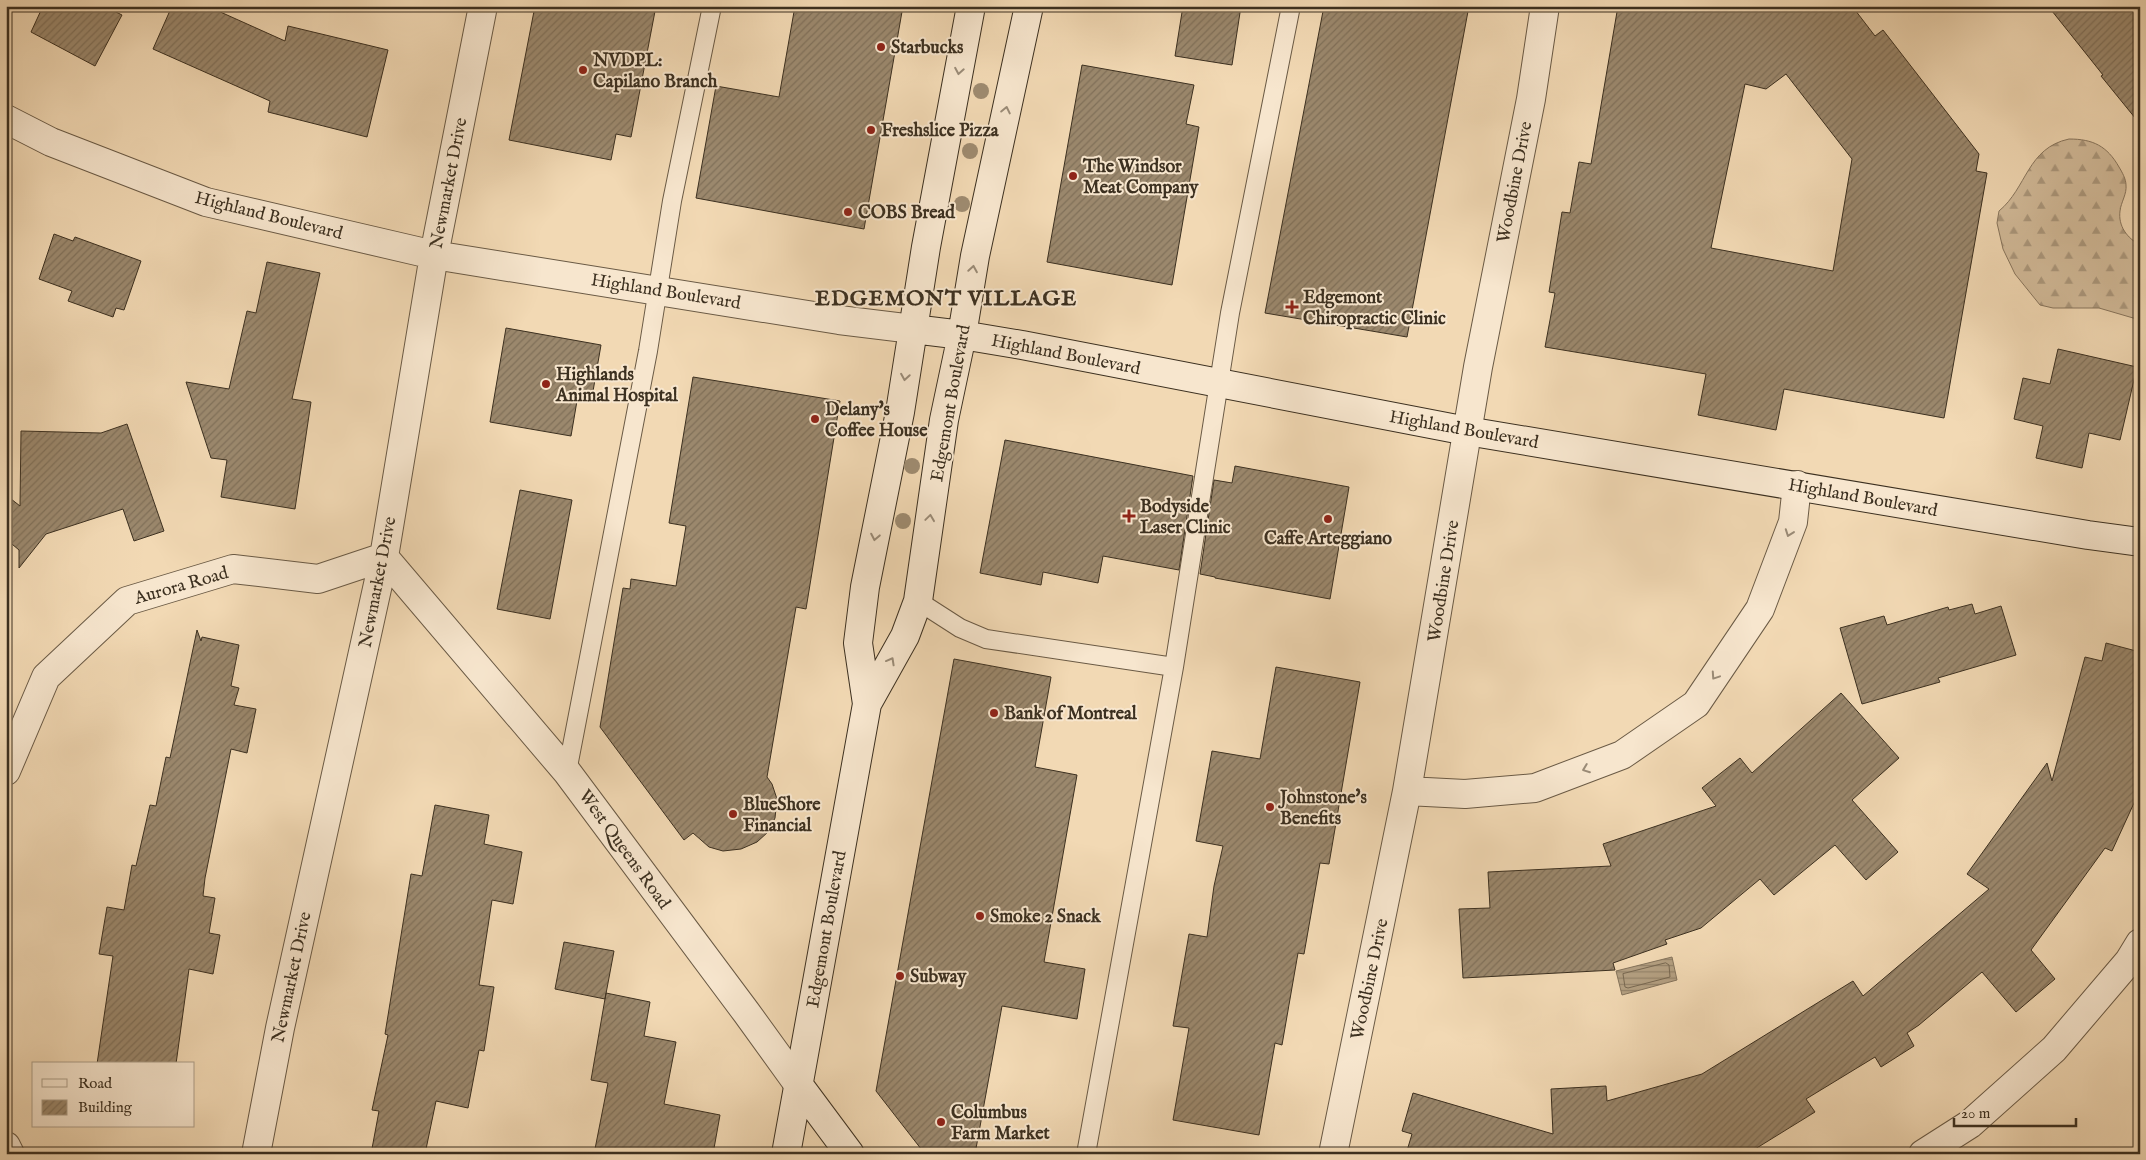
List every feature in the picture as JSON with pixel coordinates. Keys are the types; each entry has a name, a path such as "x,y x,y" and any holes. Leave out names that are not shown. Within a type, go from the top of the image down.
{"street":[{"name":"Newmarket Drive","path":"256,1154 280,1028 384,557 434,255 483,6"},
{"name":"Edgemont Boulevard","path":"786,1154 867,704 858,642 865,587 900,412 926,248 971,6"},
{"name":"Edgemont Boulevard","path":"867,704 905,636 918,601 944,420 962,335 975,256 1029,6"},
{"name":"Woodbine Drive","path":"1333,1154 1407,791 1478,367 1531,99 1545,6"},
{"name":"Highland Boulevard","path":"6,119 51,142 206,202 434,255 657,289 839,320 962,335 1467,430 2088,535 2140,542"},
{"path":"1407,791 1465,794 1535,788 1622,755 1696,704 1760,609 1793,522 1797,485"},
{"name":"Aurora Road","path":"6,771 46,677 127,601 233,569 318,579 384,557"},
{"name":"West Queens Road","path":"384,557 567,772 850,1154"},
{"path":"1923,1154 1970,1124 2054,1048 2129,961 2140,943"},
{"path":"6,1146 10,1154"}],"lane":[{"path":"567,772 648,351 672,200 712,6"},
{"path":"1086,1154 1174,668 1230,313 1291,6"},
{"path":"918,601 960,628 986,639 1174,668"}],"green space":[{"path":"2069,139 2092,142 2104,149 2110,154 2125,178 2126,188 2120,222 2124,231 2140,245 2140,320 2099,308 2053,308 2040,305 2015,274 2003,249 1997,223 1999,211 2008,202 2044,151 2055,144"}],"water":[{"path":"1672,957 1677,980 1622,995 1616,971"}],"building":[{"path":"43,6 104,6 122,15 95,66 31,32"},
{"path":"172,6 207,6 285,41 288,26 388,50 367,137 268,112 270,101 153,49"},
{"name":"NVDPL: Capilano Branch","path":"535,6 656,6 631,137 616,134 611,160 509,140"},
{"path":"795,6 903,6 864,229 696,198 716,86 779,97"},
{"path":"1183,6 1241,6 1232,65 1175,56"},
{"path":"1324,6 1469,6 1407,337 1265,313"},
{"path":"1618,6 1852,6 1875,36 1883,30 1979,154 1976,171 1987,173 1944,418 1784,389 1776,430 1698,415 1706,374 1545,347 1555,293 1549,292 1562,212 1570,213 1579,162 1591,164","holes":["1786,74 1852,159 1833,271 1711,248 1745,84 1766,89"]},
{"path":"2048,6 2140,6 2140,124 2101,76 2103,75"},
{"path":"1082,65 1194,85 1186,124 1199,127 1172,285 1047,262"},
{"path":"54,234 73,241 75,237 141,261 124,310 116,308 113,317 68,301 72,291 39,279"},
{"path":"267,262 320,273 292,399 311,402 295,509 221,497 227,460 211,458 186,382 229,389 247,311 256,313"},
{"name":"Highlands Animal Hospital","path":"506,328 601,345 592,397 578,395 571,436 490,422"},
{"path":"2058,349 2137,367 2120,440 2089,433 2082,468 2036,458 2043,426 2014,419 2023,378 2050,384"},
{"path":"693,377 840,401 806,609 796,607 767,777 772,784 777,799 775,818 768,832 757,842 741,849 723,851 709,847 693,833 684,840 600,727 623,588 630,589 631,579 676,586 686,526 669,523"},
{"path":"127,424 164,531 134,541 123,509 46,534 19,568 19,550 6,539 6,495 20,506 21,431 101,433"},
{"path":"1005,440 1193,476 1179,570 1103,556 1098,583 1043,572 1041,585 980,573"},
{"path":"1235,466 1349,487 1330,599 1200,574 1214,480 1232,483"},
{"path":"520,490 572,500 550,619 497,609"},
{"path":"1972,604 1975,614 2001,606 2016,655 1938,678 1940,682 1862,704 1840,628 1884,616 1887,625 1948,607 1949,610"},
{"path":"197,630 201,641 202,637 239,645 231,686 239,688 234,705 256,709 247,753 231,749 205,878 203,896 215,898 209,933 220,935 213,974 189,969 176,1062 97,1062 113,956 99,954 107,907 124,910 132,865 136,866 150,805 156,806 166,757 170,758"},
{"path":"2106,643 2140,652 2140,790 2112,851 2105,848 2031,950 2055,979 2016,1012 1982,972 1907,1033 1914,1046 1881,1067 1875,1057 1806,1099 1815,1112 1747,1154 1406,1154 1412,1134 1402,1131 1413,1093 1553,1134 1551,1089 1606,1086 1607,1101 1702,1074 1853,981 1863,996 1989,889 1967,874 2047,763 2052,781 2085,657 2102,661"},
{"path":"954,659 1051,677 1035,767 1077,775 1044,962 1085,969 1077,1019 1002,1006 975,1154 925,1154 876,1091"},
{"path":"1276,667 1360,682 1329,864 1320,863 1304,954 1298,953 1282,1045 1275,1043 1259,1135 1173,1120 1189,1028 1173,1026 1189,934 1207,937 1214,886 1223,846 1196,841 1212,751 1260,759"},
{"path":"1841,693 1899,758 1852,800 1898,852 1866,880 1835,845 1774,895 1760,879 1701,928 1665,940 1667,944 1613,963 1615,970 1463,978 1459,909 1490,908 1488,872 1611,866 1603,844 1716,806 1702,788 1740,758 1752,773"},
{"path":"435,805 489,815 484,844 522,852 513,904 492,900 479,985 494,987 484,1051 479,1050 468,1108 436,1101 425,1154 371,1154 379,1111 372,1110 388,1035 385,1034 411,874 422,876"},
{"path":"564,942 614,951 605,999 555,989"},
{"path":"606,993 650,1002 644,1036 676,1042 664,1104 720,1115 713,1154 594,1154 608,1083 591,1080"}],"place":[{"name":"Starbucks","path":"881,47"},
{"name":"NVDPL: Capilano Branch","path":"583,70"},
{"name":"Freshslice Pizza","path":"871,130"},
{"name":"The Windsor Meat Company","path":"1073,176"},
{"name":"COBS Bread","path":"848,212"},
{"name":"Edgemont Chiropractic Clinic","path":"1292,307"},
{"name":"Highlands Animal Hospital","path":"546,384"},
{"name":"Delany's Coffee House","path":"815,419"},
{"name":"Bodyside Laser Clinic","path":"1129,516"},
{"name":"Caffe Arteggiano","path":"1328,519"},
{"name":"Bank of Montreal","path":"994,713"},
{"name":"Johnstone's Benefits","path":"1270,807"},
{"name":"BlueShore Financial","path":"733,814"},
{"name":"Smoke 2 Snack","path":"980,916"},
{"name":"Subway","path":"900,976"},
{"name":"Columbus Farm Market","path":"941,1122"}],"district":[{"name":"EDGEMONT VILLAGE","path":"946,297"}]}
